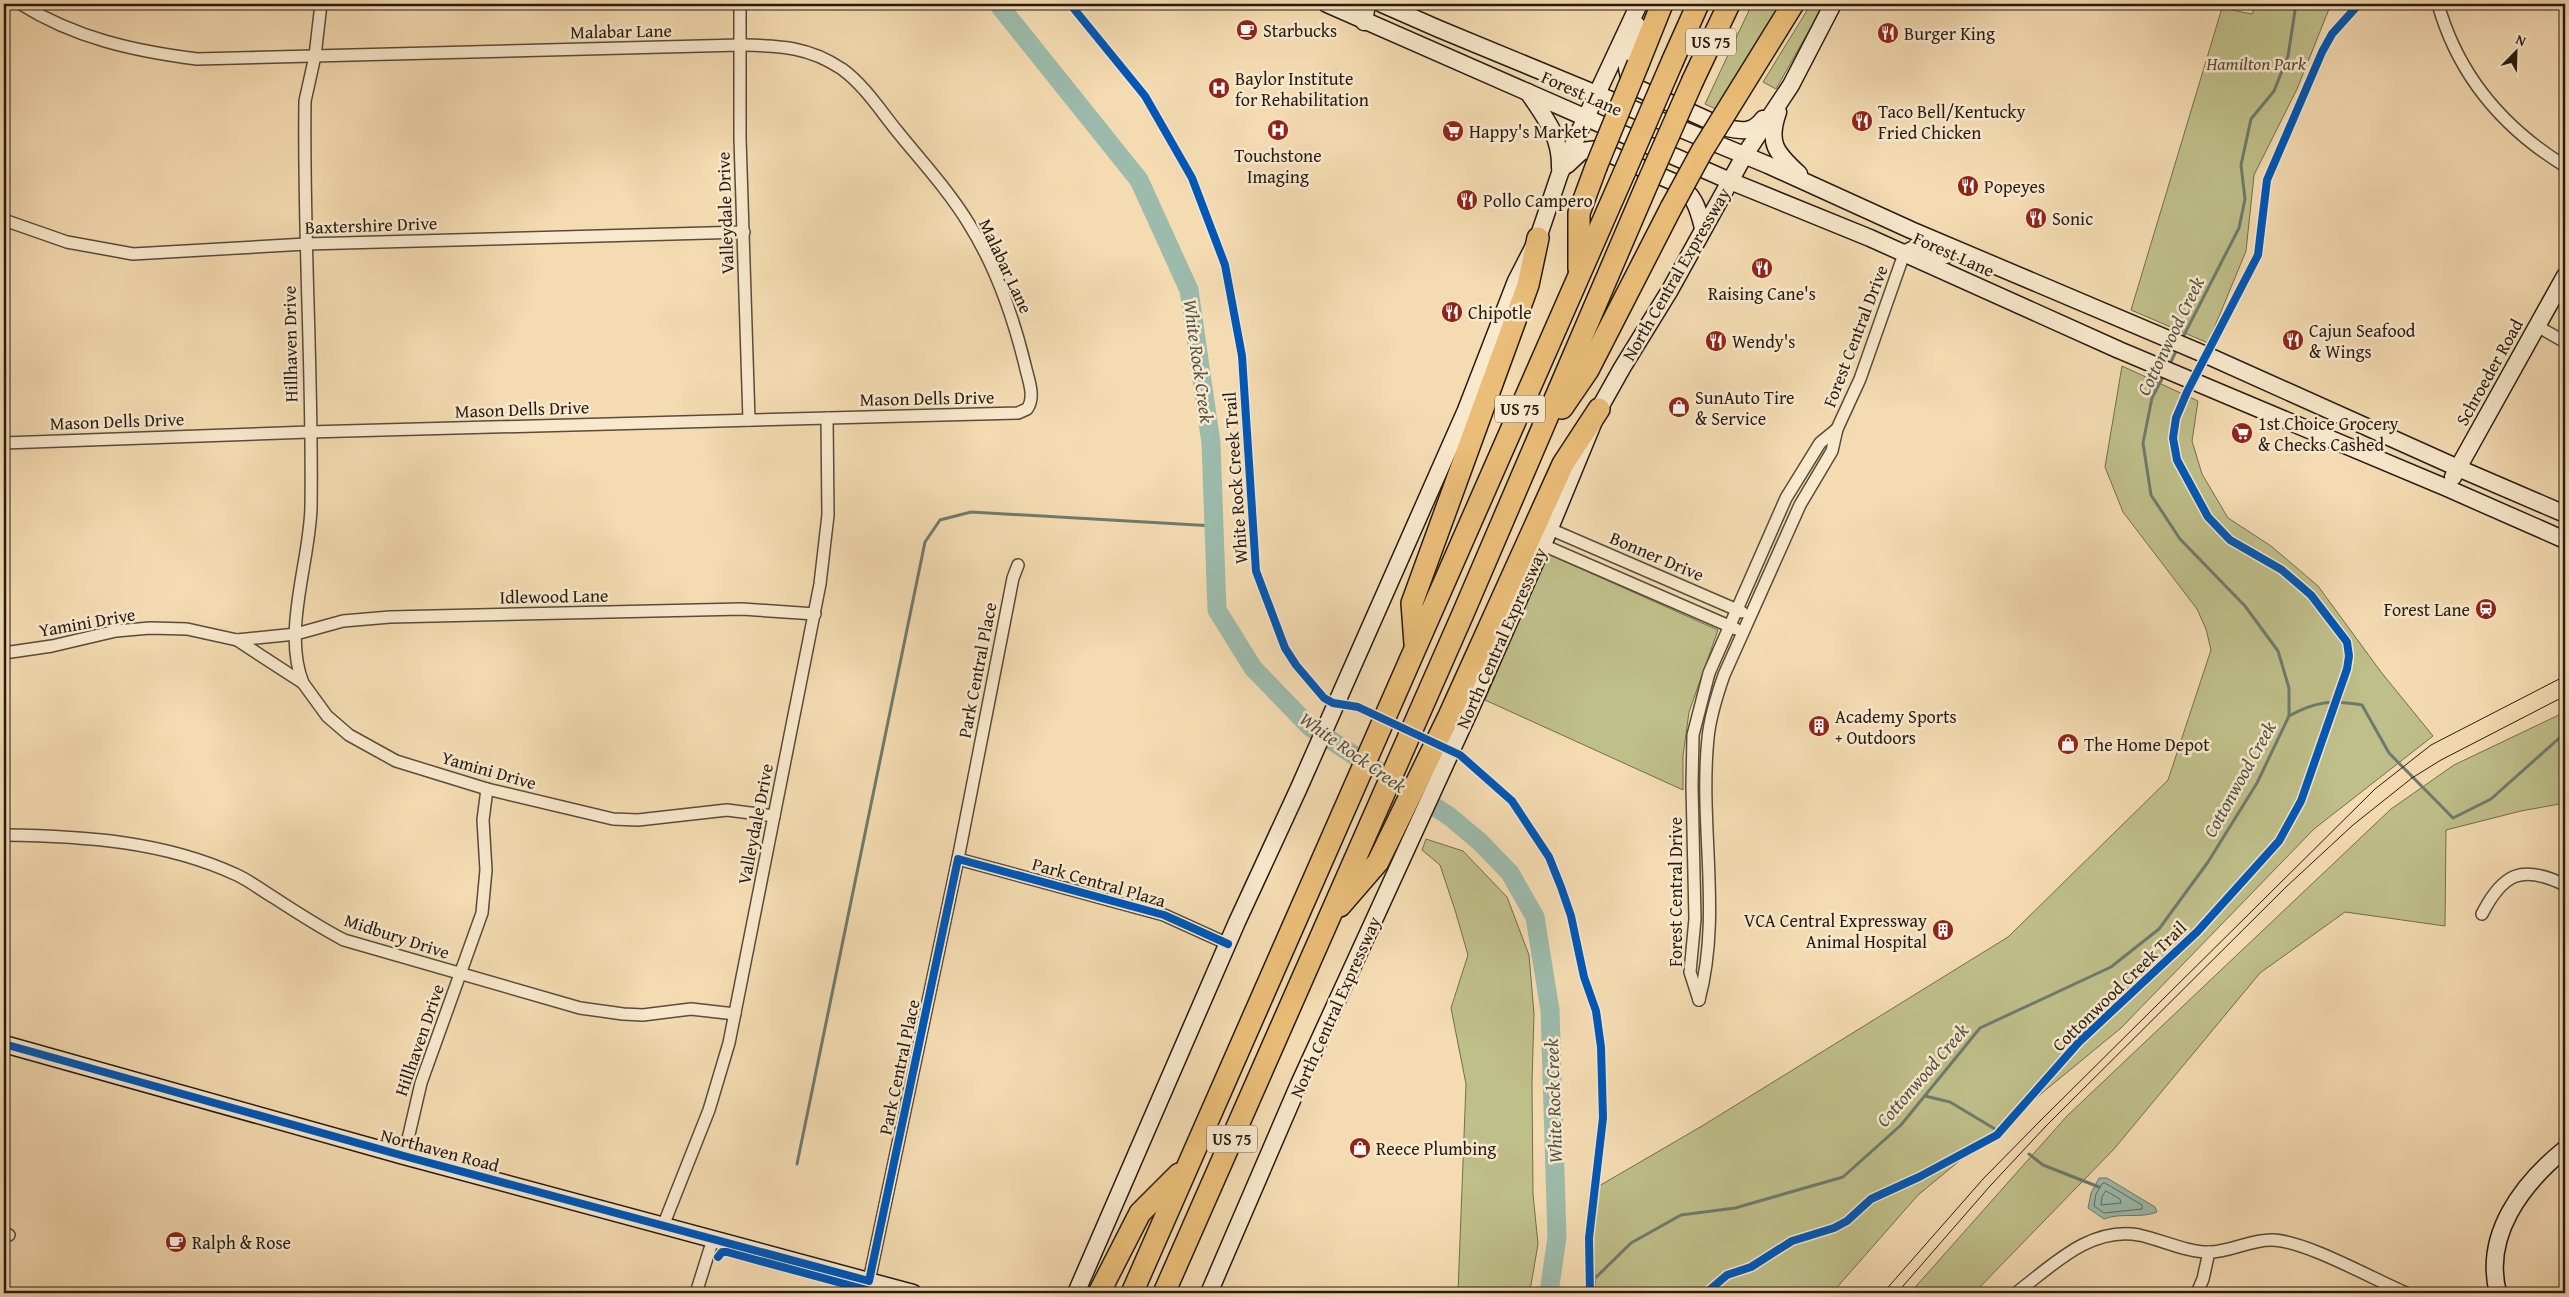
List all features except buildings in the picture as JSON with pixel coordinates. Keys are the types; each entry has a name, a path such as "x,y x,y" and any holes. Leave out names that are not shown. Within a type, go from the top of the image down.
{"highway":[{"path":"1579,278 1578,213 1662,4"},
{"name":"US 75","path":"1132,1293 1698,4"},
{"name":"US 75","path":"1164,1293 1535,448 1648,182 1729,4"},
{"path":"1535,448 1588,370 1702,151 1793,4"},
{"path":"1415,647 1412,603 1528,285 1538,238"},
{"path":"1326,922 1378,862 1454,725 1563,464 1599,409"},
{"path":"1099,1293 1140,1213 1187,1167"}],"main road":[{"name":"Forest Lane","path":"1327,4 1364,22 1585,116 1730,182 1904,254 2125,353 2447,488 2565,540"},
{"path":"1367,4 1364,22 1387,16 1439,29"},
{"path":"1076,1293 1228,944 1466,410 1516,281 1538,238 1560,173 1639,4"},
{"path":"1643,4 1625,67 1628,77 1635,87 1723,127 1738,131 1745,131 1759,125 1784,94"},
{"name":"North Central Expressway","path":"1209,1293 1274,1142 1409,842 1454,725 1543,545 1599,409 1670,290 1744,156 1784,94 1833,4"},
{"name":"Forest Lane","path":"1387,5 1439,29 1596,93 1911,230 2136,324 2565,514"},
{"path":"1528,92 1554,131 1559,144 1560,173"},
{"path":"1784,94 1772,132 1773,143 1786,162 1803,178 1821,190"},
{"path":"1560,173 1575,155 1582,151 1590,149 1606,151 1686,190 1697,206 1703,228"},
{"path":"1778,202 1806,205 1888,237 1900,236 1911,230"},
{"path":"1904,254 1918,247 1934,250 1993,275 2031,281"},
{"name":"Schroeder Road","path":"2447,488 2565,276"},
{"path":"2050,319 2062,294"},
{"path":"2296,426 2307,400"},
{"name":"Northaven Road","path":"4,1044 404,1156 913,1293"},
{"path":"2498,1293 2494,1264 2496,1244 2503,1224 2528,1185 2548,1163 2565,1149"}],"street":[{"name":"Malabar Lane","path":"21,4 81,34 126,48 197,59 740,45 800,49 819,56 844,71 862,87 949,195 978,241 999,283 1012,318 1032,397"},
{"name":"Hillhaven Drive","path":"303,683 299,673 296,634 298,599 310,524 305,101 315,56 321,4"},
{"name":"Valleydale Drive","path":"740,4 740,138 749,420"},
{"path":"2438,4 2457,55 2485,98 2520,136 2565,166"},
{"name":"Baxtershire Drive","path":"4,220 67,242 133,254 306,244 744,232"},
{"name":"Forest Central Drive","path":"1837,429 1820,443 1786,498 1736,609 1701,699 1693,735 1692,786 1695,919 1690,972 1699,1000 1707,972 1711,919 1706,788 1708,737 1715,703 1743,632 1800,505 1832,451 1837,429 1860,379 1904,254"},
{"path":"2537,326 2565,342"},
{"name":"Mason Dells Drive","path":"4,443 309,432 1018,413 1027,409 1032,397"},
{"name":"Valleydale Drive","path":"663,1226 709,1110 735,1014 815,614 828,515 827,418"},
{"name":"Bonner Drive","path":"1550,528 1750,616"},
{"name":"Bonner Drive","path":"1543,545 1743,632"},
{"name":"Park Central Place","path":"869,1281 958,858 1013,578 1018,566"},
{"name":"Idlewood Lane","path":"296,634 343,621 390,617 742,609 815,614"},
{"name":"Yamini Drive","path":"4,653 52,646 116,631 150,628 186,629 237,640 296,634"},
{"name":"Yamini Drive","path":"237,640 303,683 327,716 349,736 371,750 396,761 487,789 613,818 638,820 727,810 774,816"},
{"path":"1692,786 1706,788"},
{"name":"Hillhaven Drive","path":"404,1156 421,1083 482,913 486,870 483,820 487,789"},
{"name":"Midbury Drive","path":"4,835 62,836 116,841 157,848 208,863 239,876 319,927 344,940 580,1008 602,1012 643,1015 709,1010 735,1014"},
{"name":"Park Central Plaza","path":"958,858 1164,915 1228,944"},
{"path":"2482,914 2494,891 2504,880 2519,875 2534,874 2549,877 2565,885"},
{"path":"2016,1293 2081,1245 2106,1236 2138,1235 2209,1252 2271,1240 2293,1243 2311,1250 2386,1289 2406,1293"},
{"path":"696,1293 713,1239"},
{"path":"2197,1293 2203,1278 2209,1252"}],"green space":[{"path":"1752,4 1786,4 1720,111 1705,104"},
{"path":"1811,4 1822,4 1776,89 1763,82"},
{"name":"Hamilton Park","path":"2256,4 2331,4 2297,89 2254,175 2246,251 2208,343 2131,310 2222,8 2252,14"},
{"path":"2122,366 2198,401 2192,441 2202,474 2228,518 2271,546 2318,586 2381,672 2433,736 2314,829 2121,1028 1918,1195 1832,1293 1596,1293 1593,1238 1599,1186 1702,1126 2008,937 2168,780 2211,650 2206,629 2197,609 2123,512 2105,467"},
{"path":"1548,554 1718,630 1689,712 1683,756 1683,790 1485,700"},
{"path":"2565,712 2565,803 2521,811 2446,830 2445,926 2345,912 2260,973 2114,1149 1974,1293 1910,1293 2067,1116 2391,809 2454,765"},
{"path":"1426,839 1463,851 1507,897 1529,955 1534,1014 1532,1083 1533,1194 1538,1244 1531,1285 1526,1293 1458,1293 1466,1084 1451,1008 1468,955 1440,865 1422,850"}],"water":[{"path":"2099,1178 2107,1178 2155,1207 2157,1212 2104,1219 2088,1208 2091,1193"}],"waterway":[{"name":"White Rock Creek","path":"998,4 1139,180 1189,290 1211,443 1217,610 1253,668 1310,727 1449,816 1480,842 1510,873 1535,917 1550,1010 1557,1237 1549,1293"},
{"name":"Cottonwood Creek","path":"2182,339 2239,228 2245,199 2241,165 2251,119 2274,91 2288,56 2296,4"},
{"name":"Cottonwood Creek","path":"2169,366 2177,349"},
{"name":"Cottonwood Creek","path":"1580,1293 1631,1243 1681,1215 1735,1208 1843,1177 1901,1125 1980,1028 2111,967 2159,929 2208,862 2257,783 2289,716 2289,688 2278,651 2245,606 2180,539 2151,495 2143,443 2152,398 2165,373"},
{"path":"797,1164 925,542 940,520 971,512 1214,526"},
{"path":"2289,716 2308,707 2324,703 2342,702 2362,705 2389,753 2453,818 2491,799 2565,733"},
{"path":"1925,1096 1950,1102 1995,1129"},
{"path":"2029,1154 2043,1165 2099,1187"}],"tram line":[{"path":"1883,1293 1983,1179 2375,789 2431,745 2565,676"},
{"path":"1897,1293 1990,1186 2046,1126 2286,887 2353,825 2412,778 2441,760 2565,696"}],"cycle path":[{"name":"White Rock Creek Trail","path":"1070,4 1145,96 1192,178 1225,265 1242,356 1256,571 1285,648 1296,665 1324,698 1333,703 1358,707 1460,755 1512,801 1549,857 1571,916 1584,977 1596,1011 1601,1047 1603,1118 1589,1238 1590,1293"},
{"name":"Cottonwood Creek Trail","path":"1706,1293 1727,1275 1751,1267 1792,1241 1834,1228 1847,1221 1871,1199 1919,1177 1997,1135 2079,1042 2197,932 2279,841 2301,801 2347,669 2349,656 2347,642 2311,595 2282,570 2230,540 2208,517 2177,460 2173,438 2176,418 2187,392 2258,255 2267,180 2322,52 2332,34 2359,4"},
{"path":"4,1044 404,1156 869,1281 958,859 1164,915 1228,944"},
{"path":"718,1257 722,1252 727,1252 878,1293"}],"place":[{"name":"Starbucks","path":"1247,30"},
{"name":"Burger King","path":"1888,33"},
{"name":"Baylor Institute for Rehabilitation","path":"1219,88"},
{"name":"Taco Bell/Kentucky Fried Chicken","path":"1862,121"},
{"name":"Touchstone Imaging","path":"1278,130"},
{"name":"Happy's Market","path":"1453,131"},
{"name":"Popeyes","path":"1968,186"},
{"name":"Pollo Campero","path":"1467,200"},
{"name":"Sonic","path":"2036,218"},
{"name":"Raising Cane's","path":"1762,268"},
{"name":"Chipotle","path":"1452,312"},
{"name":"Cajun Seafood & Wings","path":"2293,340"},
{"name":"Wendy's","path":"1716,341"},
{"name":"SunAuto Tire & Service","path":"1679,407"},
{"name":"1st Choice Grocery & Checks Cashed","path":"2242,433"},
{"name":"Forest Lane","path":"2486,609"},
{"name":"Academy Sports + Outdoors","path":"1819,726"},
{"name":"The Home Depot","path":"2068,744"},
{"name":"VCA Central Expressway Animal Hospital","path":"1943,930"},
{"name":"Reece Plumbing","path":"1360,1148"},
{"name":"Ralph & Rose","path":"176,1242"}]}
